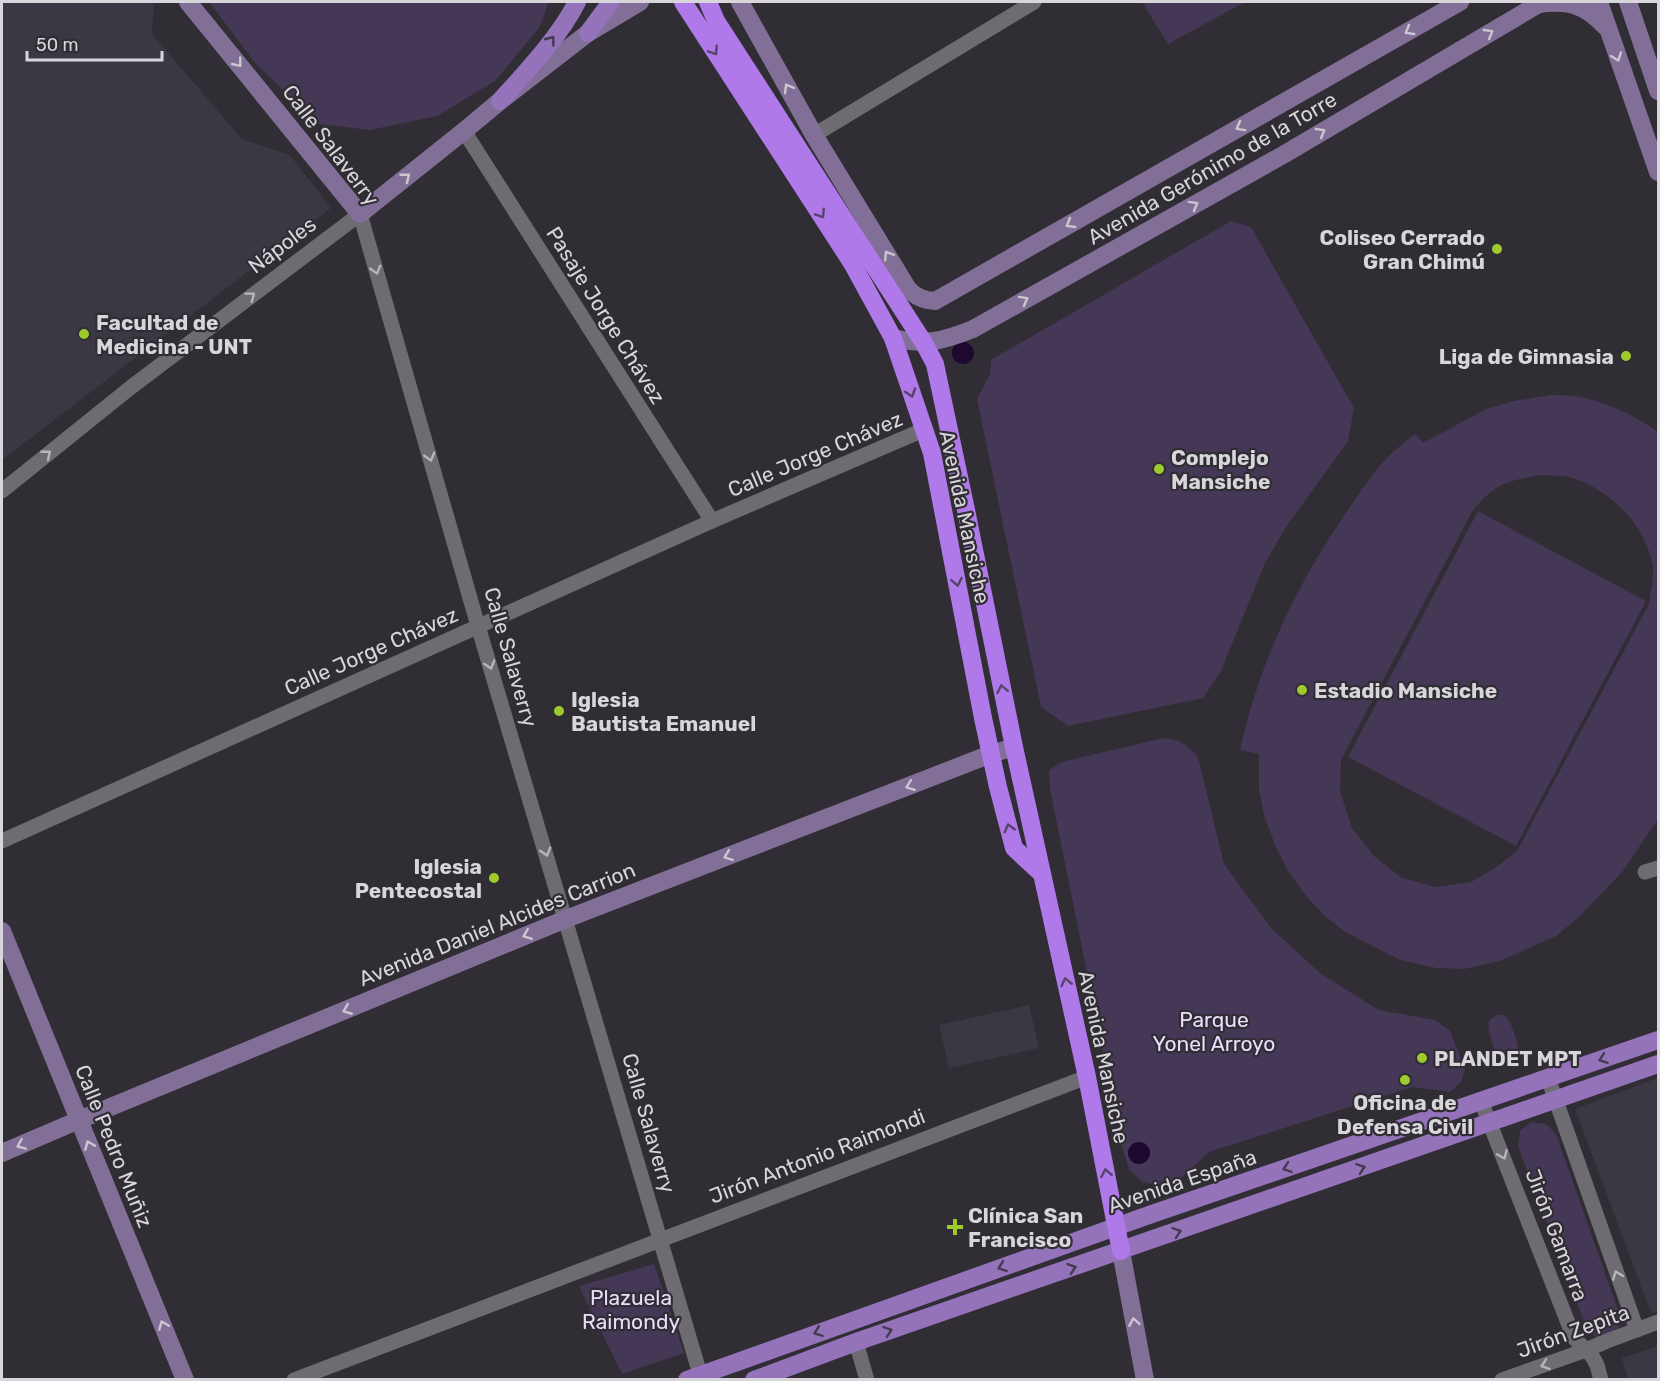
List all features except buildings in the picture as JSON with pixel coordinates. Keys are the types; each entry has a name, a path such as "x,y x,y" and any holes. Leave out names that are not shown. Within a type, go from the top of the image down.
{"highway":[{"name":"Avenida Mansiche","path":"683,2 859,257 924,343 935,364 1014,747 1087,1077 1121,1251"},
{"name":"Avenida Mansiche","path":"708,2 716,21 859,257 893,338 932,453 991,754 1014,848 1042,874"}],"main road":[{"name":"Calle Salaverry","path":"188,2 360,214"},
{"path":"500,101 572,13 577,2"},
{"path":"588,33 611,2"},
{"name":"Nápoles","path":"360,214 588,33 640,2"},
{"path":"740,2 814,135"},
{"name":"Avenida Gerónimo de la Torre","path":"814,135 909,289 914,295 924,300 935,301 1460,2"},
{"path":"1540,3 1558,2 1578,6 1596,16 1607,28"},
{"path":"1599,2 1659,172"},
{"path":"1628,2 1658,89"},
{"name":"Avenida Gerónimo de la Torre","path":"893,338 924,343 954,337 973,329 1283,155 1540,3"},
{"name":"Avenida Daniel Alcides Carrion","path":"2,1154 566,919 1014,747"},
{"name":"Calle Pedro Muñiz","path":"2,931 185,1380"},
{"name":"Avenida España","path":"696,1378 1116,1227 1659,1040"},
{"path":"754,1380 856,1342 1659,1064"},
{"path":"1121,1251 1145,1380"}],"street":[{"path":"814,135 1034,2"},
{"name":"Pasaje Jorge Chávez","path":"464,131 712,521"},
{"name":"Nápoles","path":"2,490 130,388 360,214"},
{"name":"Calle Salaverry","path":"360,214 478,626 660,1239 696,1378"},
{"name":"Calle Jorge Chávez","path":"2,841 712,521 923,430"},
{"name":"Jirón Antonio Raimondi","path":"294,1380 1087,1077"},
{"name":"Jirón Gamarra","path":"1548,1078 1637,1330"},
{"name":"Jirón Gamarra","path":"1481,1101 1574,1338 1592,1356 1601,1380"},
{"name":"Jirón Zepita","path":"1502,1380 1659,1322"},
{"path":"856,1342 867,1380"}],"shaded area":[{"name":"Facultad de Medicina - UNT","path":"7,2 154,2 152,34 242,139 290,155 331,208 2,460 2,6"},
{"path":"963,342 971,345 974,353 971,361 963,364 955,361 952,353 955,345"},
{"path":"1029,1005 1039,1048 949,1068 939,1025"},
{"path":"1658,1078 1658,1311 1651,1313 1575,1109"},
{"path":"1139,1142 1147,1145 1150,1153 1147,1161 1139,1164 1131,1161 1128,1153 1131,1145"},
{"path":"1658,1346 1658,1379 1628,1379 1622,1358"}],"green space":[{"path":"209,2 549,2 539,28 495,81 437,116 370,130 318,124 256,64"},
{"path":"1142,2 1245,2 1168,44"},
{"name":"Complejo Mansiche","path":"1231,221 1251,227 1354,408 1348,441 1286,527 1265,563 1221,671 1203,698 1068,726 1041,707 977,399 990,374 991,360"},
{"name":"Estadio Mansiche","path":"1551,395 1586,398 1619,410 1658,432 1658,819 1623,871 1579,917 1556,936 1500,961 1464,969 1436,968 1400,960 1345,932 1325,916 1306,896 1288,871 1264,815 1259,790 1259,754 1240,750 1257,688 1294,600 1325,544 1375,472 1390,455 1415,434 1423,443 1486,409 1514,401","holes":["1542,475 1570,477 1592,486 1627,514 1644,539 1650,553 1653,572 1649,604 1517,851 1495,868 1471,882 1436,887 1402,878 1374,856 1352,828 1340,791 1341,760 1472,512 1480,502 1502,485"]},
{"path":"1478,511 1646,601 1516,846 1348,757"},
{"name":"Parque Yonel Arroyo","path":"1163,738 1183,743 1198,757 1224,864 1271,928 1320,973 1379,1010 1435,1020 1450,1031 1465,1070 1461,1082 1450,1092 1412,1087 1209,1152 1178,1181 1157,1185 1142,1182 1129,1169 1122,1146 1050,789 1049,770 1062,762"},
{"path":"1497,1015 1503,1015 1508,1019 1516,1038 1517,1057 1511,1062 1499,1057 1491,1038 1489,1021"},
{"path":"1531,1122 1546,1124 1556,1134 1619,1313 1618,1329 1606,1337 1595,1337 1585,1324 1518,1146 1520,1131"},
{"name":"Plazuela Raimondy","path":"654,1264 684,1353 622,1374 579,1286"}],"place":[{"name":"Coliseo Cerrado Gran Chimú","path":"1497,249"},
{"name":"Facultad de Medicina - UNT","path":"84,334"},
{"name":"Liga de Gimnasia","path":"1626,356"},
{"name":"Complejo Mansiche","path":"1159,469"},
{"name":"Estadio Mansiche","path":"1302,690"},
{"name":"Iglesia Bautista Emanuel","path":"559,711"},
{"name":"Iglesia Pentecostal","path":"494,878"},
{"name":"PLANDET MPT","path":"1422,1058"},
{"name":"Oficina de Defensa Civil","path":"1405,1080"},
{"name":"Clínica San Francisco","path":"955,1227"}]}
